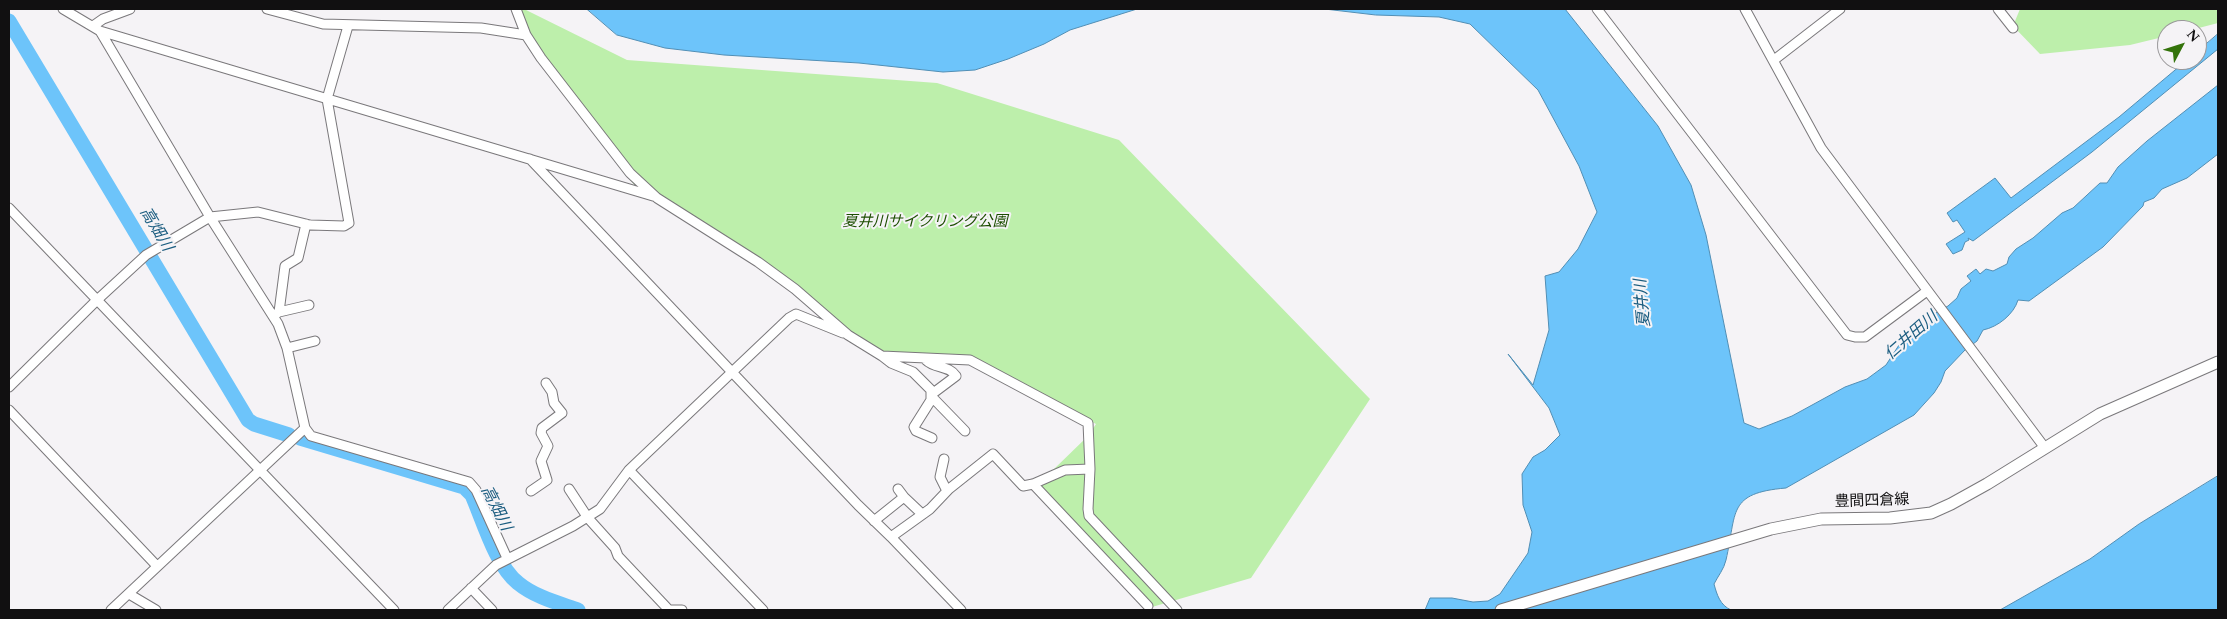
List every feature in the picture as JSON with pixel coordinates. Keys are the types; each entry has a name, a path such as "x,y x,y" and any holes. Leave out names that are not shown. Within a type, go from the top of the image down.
{"main road":[{"name":"豊間四倉線","path":"1501,610 1752,535 1821,519 1890,518 1931,512 1951,504 2116,406 2218,362"}],"street":[{"path":"63,9 96,29 657,198"},
{"path":"96,29 103,19 130,9"},
{"path":"267,9 323,24 481,28 526,35"},
{"path":"516,9 526,35 630,173 657,198 758,262 794,289 848,335 891,363 913,372 965,431"},
{"path":"1597,9 1847,335 1865,337 1926,291"},
{"path":"1746,9 1821,148 2045,448"},
{"path":"1774,60 1840,9"},
{"path":"1998,9 2013,28"},
{"path":"9,387 96,301 149,253 210,217 258,212 306,224 344,226 349,223 327,99 348,26"},
{"path":"96,29 210,217 276,314 287,348 305,428 311,436 470,482 476,490 502,561"},
{"path":"530,159 961,610"},
{"path":"9,208 394,610"},
{"path":"276,314 285,266 298,258 306,224"},
{"path":"276,314 309,304"},
{"path":"448,610 502,561 588,518 600,509 629,470 793,315 796,314 848,335"},
{"path":"287,348 315,341"},
{"path":"882,356 926,360 962,360 978,363 1088,422 1090,469 1088,509 1090,516 1176,610"},
{"path":"926,360 932,365 952,370 956,376 932,395 914,427 916,431 932,438"},
{"path":"546,383 552,392 554,403 562,413 541,430 548,446 541,461 546,480"},
{"path":"9,410 157,566"},
{"path":"111,610 305,428"},
{"path":"891,537 939,501 947,491 993,454 1023,486 1033,484 1065,470 1090,469"},
{"path":"944,459 940,477 947,491"},
{"path":"629,470 763,610"},
{"path":"531,491 555,475"},
{"path":"1033,484 1148,606"},
{"path":"569,489 588,518 615,548 618,556 656,597 669,610 682,610"},
{"path":"874,521 901,493 922,514"},
{"path":"471,588 492,610"},
{"path":"129,594 156,610"}],"green space":[{"name":"夏井川サイクリング公園","path":"515,9 524,9 627,60 937,83 1119,140 1370,399 1251,578 1152,607 1034,480 1053,470 1088,436 1096,424 978,363 884,359 758,264 638,190 538,58"},
{"path":"2020,9 2218,9 2218,23 2207,26 2207,20 2157,20 2157,38 2130,45 2040,54 2013,26"}],"water":[{"path":"587,9 1137,9 1070,30 1044,44 975,70 943,72 859,63 724,55 665,48 617,35"},
{"path":"1325,9 1565,9 1658,126 1691,185 1706,235 1744,423 1759,429 1792,416 1845,387 1867,379 1886,365 1899,345 1937,312 1957,298 1961,289 1971,281 1967,276 1976,269 1980,274 1986,269 1993,271 2007,264 2009,257 2016,249 2033,238 2062,213 2073,208 2100,183 2107,183 2118,167 2147,141 2218,85 2218,154 2187,178 2162,189 2154,198 2144,202 2143,206 2103,247 2029,301 2018,300 2013,310 2005,319 1983,330 1977,341 1965,350 1945,371 1934,393 1914,415 1786,488 1753,495 1744,500 1734,517 1725,563 1714,584 1718,596 1727,608 1731,610 1425,610 1430,598 1452,598 1473,602 1488,601 1500,594 1528,553 1532,532 1523,505 1522,474 1533,457 1545,450 1560,435 1549,408 1508,354 1533,385 1549,330 1545,276 1559,272 1578,249 1597,212 1579,166 1538,90 1470,24 1439,17 1376,15"},
{"path":"2218,34 2218,49 2207,58 2207,43"},
{"path":"2175,70 2192,70 2092,152 1973,241 1968,238 1969,240 1965,242 1962,250 1953,254 1946,244 1965,232 1957,220 1953,222 1947,213 1995,178 2011,198 2119,117"},
{"path":"2218,476 2218,610 2000,610 2090,559 2139,524"}],"waterway":[{"name":"高畑川","path":"9,21 248,420 254,424 289,435"},
{"name":"高畑川","path":"300,438 464,487 472,495 497,554 510,575 532,592 578,610"}],"water label":[{"name":"夏井川","path":"1644,303"},
{"name":"仁井田川","path":"1912,337"}]}
